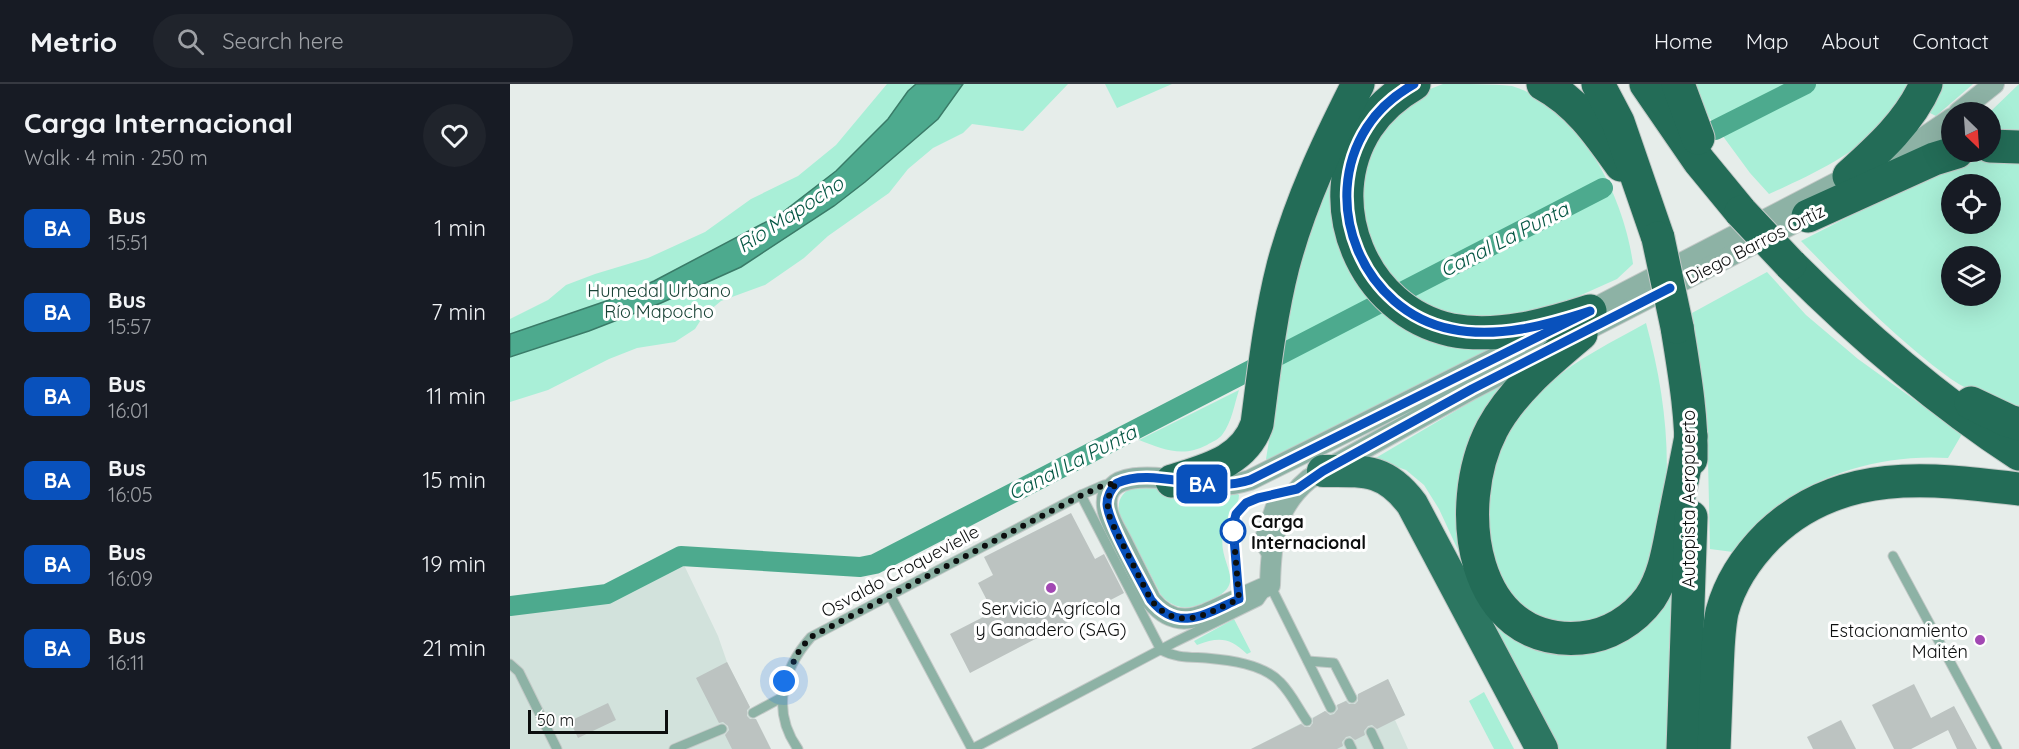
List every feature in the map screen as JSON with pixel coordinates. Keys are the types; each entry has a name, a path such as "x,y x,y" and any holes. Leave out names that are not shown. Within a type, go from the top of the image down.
{"highway":[{"path":"1172,481 1225,462 1238,454 1253,435 1257,424 1265,362 1283,266 1329,140 1358,84"},
{"path":"1414,84 1388,102 1375,115 1359,140 1349,168 1347,208 1350,228 1363,262 1391,298 1412,314 1451,330 1478,332 1586,322"},
{"path":"1543,84 1564,98 1588,121 1649,207"},
{"name":"Autopista Aeropuerto","path":"1598,84 1618,122 1659,238 1677,327 1691,436 1683,749"},
{"path":"1646,84 1699,161 1735,205 1790,264 1885,354 1932,394 2019,454"},
{"path":"1678,84 1701,145 1735,205"},
{"path":"1849,176 1901,125 1918,101 1926,84"},
{"path":"2001,146 2019,147"},
{"path":"1808,216 1941,157"},
{"path":"1586,322 1502,412 1485,443 1475,477 1471,514 1476,554 1495,599 1512,618 1542,635 1571,639 1587,637 1615,628 1639,610 1649,599 1663,573 1691,436"},
{"path":"1885,354 1974,404 2009,422 2019,424"},
{"path":"1323,471 1361,471 1382,476 1400,488 1412,504 1542,749"},
{"path":"1714,749 1718,647 1723,612 1728,595 1742,567 1751,554 1776,529 1791,517 1824,498 1847,489 1870,484 1894,481 1945,481 2019,489"}],"street":[{"path":"1972,102 1994,84"},
{"path":"1990,102 2009,84"},
{"name":"Diego Barros Ortíz","path":"1293,494 1323,471 1849,176 1906,149 1941,125"},
{"name":"Diego Barros Ortíz","path":"1117,483 1141,478 1222,486 1250,480 1808,216 1859,190 1941,140"},
{"path":"1117,483 1108,495 1107,503 1111,521 1151,600 1159,609 1175,618 1192,619 1270,585 1272,547 1279,519 1293,494"}],"lane":[{"name":"Osvaldo Croquevielle","path":"798,749 786,727 782,698 784,681 791,664 811,637 1082,495 1104,485 1117,483"},
{"path":"1239,599 1233,526 1236,514 1246,503 1258,498 1293,494"},
{"path":"1082,495 1161,650 1178,657 1205,658 1242,664 1272,675 1285,688 1306,721"},
{"path":"1893,556 1996,749"},
{"path":"890,595 972,749 1259,601 1270,585 1331,708"},
{"path":"1308,661 1334,663 1352,698"},
{"path":"510,664 519,672 557,749"},
{"path":"753,713 782,698"},
{"path":"674,749 722,729"},
{"path":"1371,732 1379,749"}],"shaded area":[{"path":"684,565 768,749 510,749 510,598 522,611 612,601"},
{"path":"1388,679 1405,715 1395,720 1408,749 1251,749"}],"green space":[{"name":"Humedal Urbano Río Mapocho","path":"887,84 1068,84 1023,131 972,124 963,133 933,148 908,169 889,193 828,236 804,258 765,285 721,301 704,315 695,329 675,342 637,348 609,359 548,390 510,402 510,319 548,300 566,285 648,258 705,232 751,199 798,176 836,145"},
{"path":"1105,84 1172,84 1117,108"},
{"path":"1443,84 1512,86 1537,97 1559,113 1595,158 1609,184 1620,211 1633,264 1617,279 1541,313 1514,320 1431,315 1373,262 1358,176 1378,130 1425,91"},
{"path":"1694,84 1912,84 1885,123 1859,145 1815,172 1769,194 1750,173 1703,109"},
{"path":"1938,84 1973,84 1952,102 1941,102 1941,112 1936,116 1930,113 1928,105"},
{"path":"2019,84 2019,135 2001,133 2000,102"},
{"path":"2001,160 2019,164 2019,409 1967,388 1931,364 1873,313 1801,241 1940,170 1973,162"},
{"path":"1327,177 1335,179 1339,246 1352,278 1373,303 1406,327 1509,343 1272,464 1266,459 1294,287 1309,227"},
{"path":"1767,272 1806,315 1858,359 1962,434 1948,458 1900,459 1876,463 1829,477 1807,487 1767,514 1733,552 1710,549 1707,415 1692,313"},
{"path":"1646,323 1657,367 1666,435 1667,480 1661,525 1644,579 1628,602 1593,622 1582,625 1553,623 1531,613 1522,606 1500,578 1489,540 1487,515 1488,490 1494,467 1515,423 1550,383 1584,358"},
{"path":"1519,378 1464,545 1557,650 1671,582 1669,749 1558,749 1483,604 1439,509 1424,485 1406,470 1374,459 1496,387"},
{"path":"1239,390 1225,430 1219,438 1207,445 1181,452 1139,440"},
{"path":"1135,487 1234,490 1239,495 1237,504 1224,529 1222,543 1230,574 1230,583 1225,591 1190,607 1176,606 1161,595 1119,513 1122,496"},
{"path":"1234,619 1251,652 1247,654 1235,644 1224,640 1197,645 1194,641"},
{"path":"1484,692 1514,749 1494,749 1469,701"}],"water":[{"name":"Río Mapocho","path":"916,84 963,84 938,119 834,206 741,267 661,303 589,331 510,357 510,334 615,298 654,281 779,215 836,171 888,119 908,91"}],"building":[{"name":"Servicio Agrícola y Ganadero (SAG)","path":"1071,513 1095,559 1104,554 1124,593 970,673 950,634 993,612 978,583 993,575 984,557"},
{"path":"727,662 750,707 747,710 747,716 750,719 756,719 771,749 732,749 725,735 729,730 728,726 723,722 719,723 696,678"},
{"path":"1388,679 1405,715 1377,729 1372,725 1368,726 1364,731 1365,735 1355,740 1350,736 1346,737 1342,742 1343,746 1337,749 1251,749 1301,724 1310,727 1313,718 1325,711 1330,715 1334,714 1338,709 1337,705 1346,701 1349,704 1355,704 1358,701 1358,694"},
{"path":"1914,684 1931,718 1954,706 1977,749 1957,749 1948,730 1911,749 1894,749 1872,705"},
{"path":"608,703 616,720 578,738 570,721"},
{"path":"1841,720 1856,749 1813,749 1807,737"}],"waterway":[{"name":"Canal La Punta","path":"1715,130 1806,84"},
{"name":"Canal La Punta","path":"510,606 607,594 681,556 860,567 875,564 1603,188"}],"bus line":[{"name":"BA","path":"1414,84 1388,102 1375,115 1359,140 1349,168 1347,208 1350,228 1363,262 1382,290 1400,306 1425,321 1465,332 1526,328 1590,311 1250,480 1222,486 1154,478 1132,478 1117,483 1108,495 1107,503 1111,521 1151,600 1159,609 1175,618 1192,619 1239,599 1233,526 1236,514 1246,503 1297,489 1323,471 1472,389 1670,288"}],"place":[{"name":"Carga Internacional","path":"1233,531"},
{"name":"Servicio Agrícola y Ganadero (SAG)","path":"1051,588"},
{"name":"Estacionamiento Maitén","path":"1980,640"}],"route":[{"path":"784,681 800,649 811,637 1104,485 1117,483 1108,495 1108,511 1151,600 1159,609 1175,618 1192,619 1239,599 1233,526 1233,531"}]}
